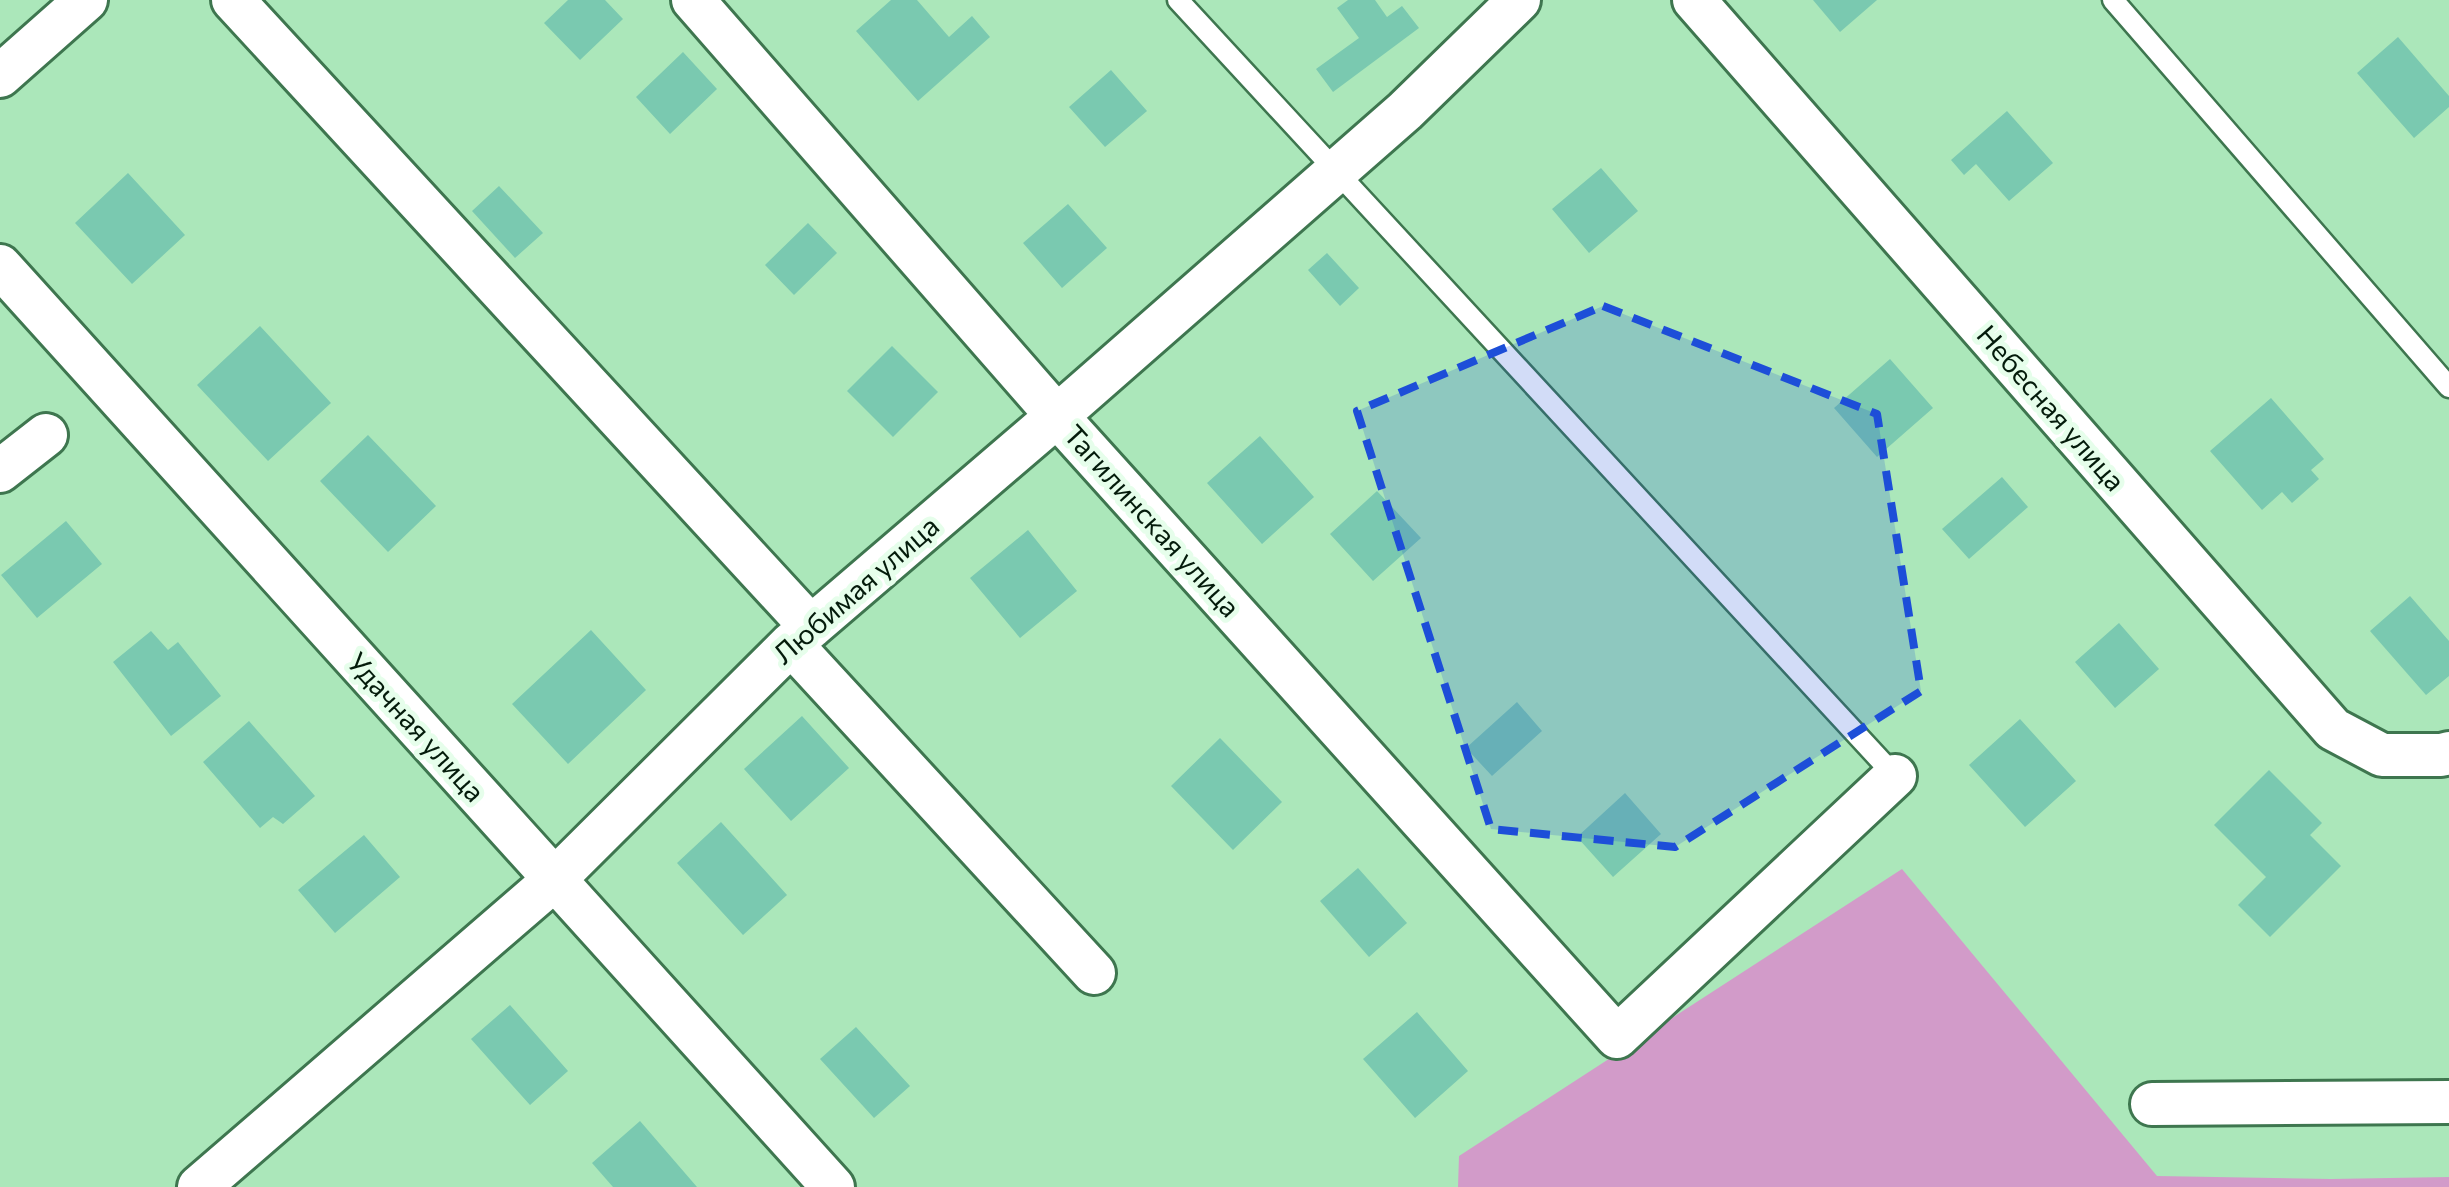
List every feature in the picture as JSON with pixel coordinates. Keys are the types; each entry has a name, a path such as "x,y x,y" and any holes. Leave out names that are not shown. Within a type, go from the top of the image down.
{"street":[{"path":"0,76 86,0"},
{"path":"233,0 801,636 1094,974"},
{"name":"Тагилинская улица","path":"693,0 1057,416 1617,1037 1894,776"},
{"name":"Любимая улица","path":"199,1187 554,880 801,636 1405,111 1519,0"},
{"name":"Небесная улица","path":"1694,0 2332,729 2382,754 2445,754"},
{"name":"Удачная улица","path":"0,266 834,1187"},
{"path":"0,471 46,436"},
{"path":"2152,1104 2449,1102"}],"lane":[{"path":"1178,0 1894,776"},
{"path":"2113,0 2449,387"}],"highlighted area":[{"path":"1603,306 1877,414 1921,691 1675,847 1491,829 1357,411"}],"shaded area":[{"path":"1902,869 2157,1176 2449,1177 2449,1187 1458,1187 1459,1156"}],"building":[{"path":"568,0 605,0 623,19 580,60 544,23"},
{"path":"891,0 917,0 949,37 972,16 990,37 918,101 856,31"},
{"path":"1348,0 1375,0 1387,17 1402,6 1419,28 1333,92 1316,69 1359,38 1337,8"},
{"path":"1813,0 1877,0 1840,32"},
{"path":"2398,37 2449,96 2449,107 2414,138 2357,73"},
{"path":"683,52 717,89 670,134 636,97"},
{"path":"1111,70 1147,111 1105,147 1069,107"},
{"path":"2007,111 2053,163 2009,201 1976,164 1964,175 1951,160"},
{"path":"1601,168 1638,211 1589,253 1552,209"},
{"path":"128,173 185,235 132,284 75,223"},
{"path":"499,186 543,233 515,258 472,211"},
{"path":"1068,204 1107,248 1062,288 1023,243"},
{"path":"808,223 837,253 794,295 765,265"},
{"path":"1327,253 1359,288 1340,306 1308,270"},
{"path":"260,326 331,403 268,461 197,385"},
{"path":"892,346 938,392 893,437 847,391"},
{"path":"1890,359 1933,408 1877,457 1834,408"},
{"path":"2271,398 2324,459 2311,470 2319,479 2292,503 2282,492 2262,510 2210,451"},
{"path":"368,435 436,506 388,552 320,481"},
{"path":"1260,436 1314,497 1262,544 1207,483"},
{"path":"2002,477 2028,507 1969,559 1942,529"},
{"path":"1377,491 1421,538 1373,581 1330,534"},
{"path":"66,521 102,564 37,618 1,575"},
{"path":"1028,530 1077,591 1020,638 970,578"},
{"path":"2410,596 2449,641 2449,676 2426,695 2370,631"},
{"path":"2119,623 2159,669 2115,708 2075,662"},
{"path":"591,630 646,690 568,764 512,704"},
{"path":"151,631 168,650 178,642 221,696 171,736 113,662"},
{"path":"1517,702 1542,731 1492,776 1466,748"},
{"path":"802,716 849,768 791,821 744,769"},
{"path":"2020,719 2076,781 2025,827 1969,765"},
{"path":"249,721 315,796 283,824 273,817 260,828 203,762"},
{"path":"1220,738 1282,802 1233,850 1171,786"},
{"path":"2269,770 2322,823 2310,835 2341,866 2270,937 2238,905 2266,877 2214,825"},
{"path":"1625,793 1661,834 1613,877 1577,837"},
{"path":"721,822 787,895 743,935 677,863"},
{"path":"364,835 400,877 335,933 298,890"},
{"path":"1358,868 1407,923 1369,957 1320,901"},
{"path":"510,1005 568,1071 530,1105 471,1039"},
{"path":"1417,1012 1468,1071 1415,1118 1363,1059"},
{"path":"856,1027 910,1086 874,1118 820,1059"},
{"path":"640,1121 697,1187 613,1187 592,1163"}]}
